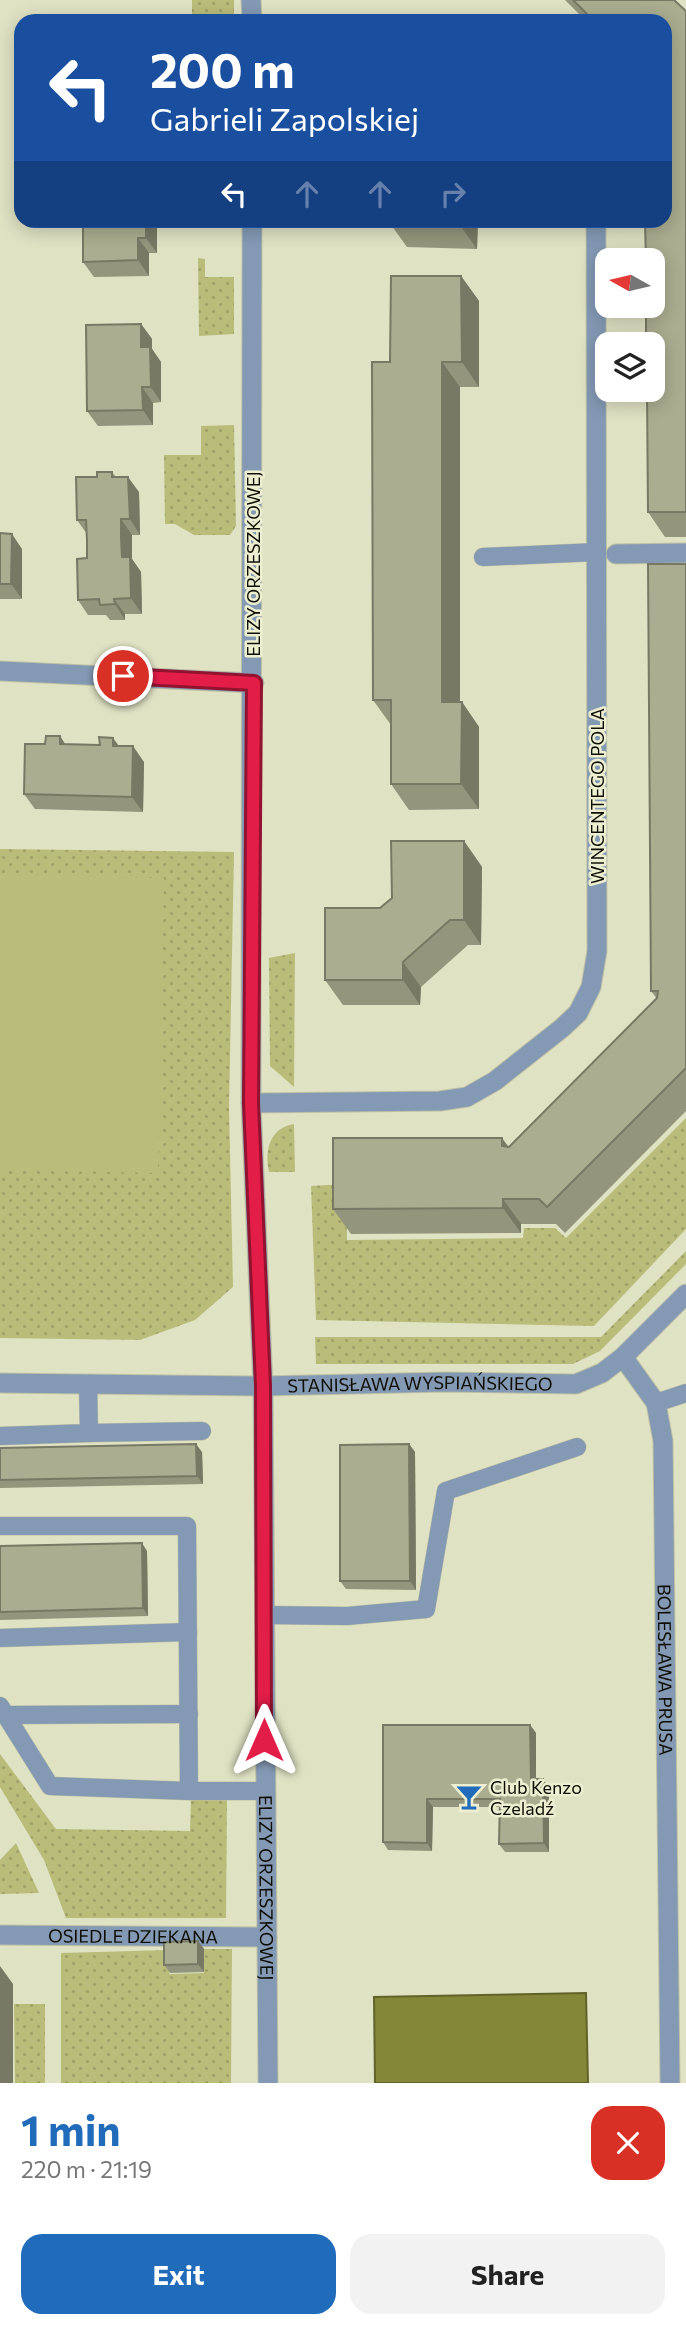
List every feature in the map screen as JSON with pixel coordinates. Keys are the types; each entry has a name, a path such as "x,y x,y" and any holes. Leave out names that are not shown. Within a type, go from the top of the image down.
{"street":[{"name":"ELIZY ORZESZKOWEJ","path":"252,228 254,683 251,1103 263,1386 268,2083"},
{"name":"WINCENTEGO POLA","path":"251,1103 440,1101 467,1097 540,1048 578,1013 591,987 597,951 606,553 596,228"},
{"path":"606,553 686,553"},
{"path":"0,671 254,683"},
{"path":"623,1357 686,1294"},
{"name":"STANISŁAWA WYSPIAŃSKIEGO","path":"0,1383 263,1386 446,1382 576,1384 602,1373 623,1357"},
{"name":"BOLESŁAWA PRUSA","path":"623,1357 656,1403 663,1441 670,2083"},
{"name":"OSIEDLE DZIEKANA","path":"0,1935 267,1937"}],"lane":[{"path":"483,557 606,553"},
{"path":"88,1384 89,1433"},
{"path":"656,1403 686,1393"},
{"path":"0,1436 202,1431"},
{"path":"264,1615 346,1616 426,1609 446,1491 577,1447"},
{"path":"0,1526 187,1526 189,1791"},
{"path":"0,1638 188,1632"},
{"path":"3,1710 189,1714"},
{"path":"3,1710 50,1786 189,1791 265,1790"}],"green space":[{"path":"192,0 234,0 234,14 192,14"},
{"path":"198,258 205,259 205,277 234,277 234,334 199,336"},
{"path":"234,425 236,526 230,535 194,535 175,524 165,524 164,455 201,455 201,426"},
{"path":"0,849 234,852 229,1107 233,1287 195,1320 140,1340 0,1338"},
{"path":"0,875 164,878 158,1173 0,1170"},
{"path":"295,953 294,1087 270,1066 269,958"},
{"path":"686,1118 686,1229 594,1326 316,1320 311,1186 346,1184 347,1240 523,1238 524,1228 555,1228 566,1238"},
{"path":"294,1124 295,1172 269,1172 268,1148 274,1135 286,1126"},
{"path":"686,1251 686,1264 600,1351 573,1364 316,1364 315,1337 601,1337"},
{"path":"0,1754 56,1829 190,1831 191,1799 227,1799 226,1918 66,1918 44,1860 0,1787"},
{"path":"16,1843 39,1893 0,1894 0,1860"},
{"path":"204,1949 232,1949 231,2083 61,2083 61,1953 169,1950 169,1974 204,1973"},
{"path":"14,2004 45,2004 45,2083 15,2083"}],"shaded area":[{"path":"586,1993 588,2083 375,2083 374,1997"}],"building":[{"path":"573,0 674,0 686,11 686,512 648,512 647,402 665,402 665,332 646,332 646,318 665,318 665,248 646,248 645,228 672,228 672,14 587,14"},
{"path":"83,228 146,228 146,238 138,238 138,260 83,262"},
{"path":"391,276 461,276 462,362 442,362 442,702 462,702 461,784 391,784 391,700 373,700 372,362 390,362"},
{"path":"141,324 141,347 150,347 151,387 142,387 143,410 87,411 86,325"},
{"path":"97,472 112,472 112,477 128,477 130,519 121,519 121,538 122,557 130,557 131,598 114,599 115,604 100,605 99,599 78,600 77,559 87,558 87,540 86,520 77,520 76,477 97,477"},
{"path":"0,533 12,534 11,584 0,584"},
{"path":"648,564 686,564 686,1068 547,1207 539,1199 503,1199 503,1208 333,1209 333,1138 502,1138 502,1146 509,1147 657,998 658,991 651,991"},
{"path":"46,736 60,736 60,744 100,745 99,737 113,738 113,746 133,746 132,797 24,794 25,744 45,744"},
{"path":"391,841 464,841 464,920 450,920 403,962 403,980 325,980 325,908 380,908 392,898"},
{"path":"196,1444 197,1476 0,1480 0,1448"},
{"path":"409,1444 410,1581 340,1581 340,1445"},
{"path":"142,1543 143,1608 0,1612 0,1546"},
{"name":"Club Kenzo Czeladź","path":"383,1725 530,1725 531,1779 543,1779 544,1843 499,1844 500,1799 427,1799 427,1843 383,1842"},
{"path":"198,1941 198,1964 164,1965 164,1942"}],"place":[{"name":"Club Kenzo Czeladź","path":"469,1797"}],"route":[{"path":"123,676 254,683 251,1103 263,1386 264,1740"}]}
